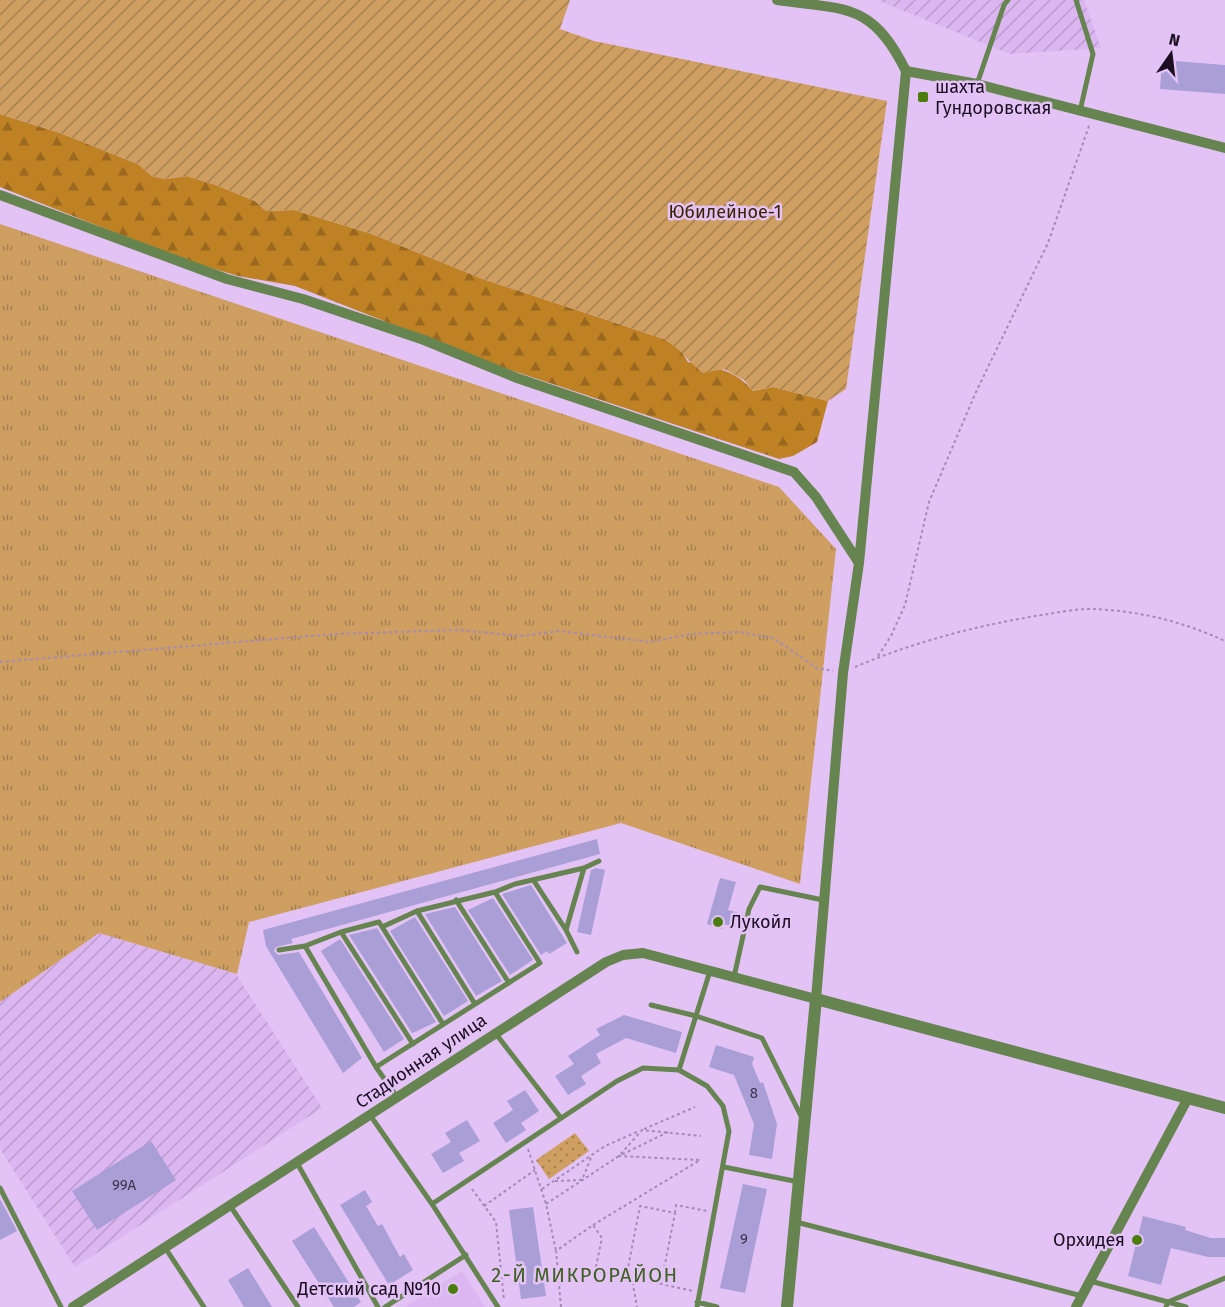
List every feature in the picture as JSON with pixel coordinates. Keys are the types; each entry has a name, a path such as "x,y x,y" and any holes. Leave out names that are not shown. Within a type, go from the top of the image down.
{"street":[{"path":"777,0 837,4 862,16 879,27 892,43 906,71 787,1307"},
{"path":"906,71 978,84 1225,148"},
{"path":"0,195 227,279 303,299 424,340 517,378 794,472 816,497 859,563"},
{"name":"Стадионная улица","path":"74,1307 606,962 623,955 643,953 816,999"},
{"path":"816,999 1225,1108"},
{"path":"1076,1307 1188,1098"}],"lane":[{"path":"978,84 1004,4 1008,0"},
{"path":"1076,0 1093,54 1080,111"},
{"path":"382,927 417,911 584,868 599,861"},
{"path":"566,930 584,868"},
{"path":"534,881 566,930 577,952"},
{"path":"734,977 749,909 760,887 825,901"},
{"path":"376,1067 540,963 495,892"},
{"path":"456,900 509,983"},
{"path":"417,911 475,1004"},
{"path":"279,950 304,946 341,932 379,922 443,1024"},
{"path":"341,932 413,1044"},
{"path":"304,946 376,1067 397,1097"},
{"path":"679,1070 710,970"},
{"path":"651,1005 696,1016 762,1038 804,1123"},
{"path":"495,1032 561,1118"},
{"path":"432,1204 617,1081 643,1068 679,1070 707,1086 723,1106 729,1131 697,1305 717,1307"},
{"path":"370,1115 432,1204 498,1307"},
{"path":"297,1163 378,1307"},
{"path":"724,1167 799,1182"},
{"path":"0,1188 61,1307"},
{"path":"231,1207 298,1307"},
{"path":"795,1222 1082,1296"},
{"path":"166,1249 204,1307"},
{"path":"386,1307 466,1255"},
{"path":"1167,1304 1225,1278"},
{"path":"1090,1281 1167,1304 1186,1307"}],"path":[{"path":"877,658 891,636 905,605 929,502 976,392 1048,243 1092,114"},
{"path":"0,662 336,634 458,630 521,636 560,631 650,642 691,634 739,632 773,638 817,668 847,671 877,658 946,636 1028,617 1086,609 1136,612 1191,625 1225,641"},
{"path":"542,1190 605,1146 695,1107"},
{"path":"642,1130 701,1136"},
{"path":"618,1156 642,1130"},
{"path":"546,1204 618,1156 668,1132"},
{"path":"526,1142 546,1204 556,1251 563,1307"},
{"path":"582,1180 592,1155"},
{"path":"556,1251 593,1225 700,1160 618,1156"},
{"path":"484,1206 535,1170"},
{"path":"555,1180 582,1180"},
{"path":"466,1181 496,1222 505,1307"},
{"path":"661,1284 676,1205 715,1213"},
{"path":"626,1278 640,1206 675,1213"},
{"path":"593,1225 602,1238 595,1271 700,1292"},
{"path":"632,1279 637,1307"}],"shaded area":[{"path":"877,0 1084,0 1101,48 1010,54"},
{"path":"99,933 236,974 322,1108 75,1267 0,1149 0,1002"},
{"name":"Детский сад №10","path":"462,1271 485,1307 405,1307"}],"green space":[{"name":"Юбилейное-1","path":"0,0 570,0 560,29 594,41 887,101 846,389 828,401 773,387 753,391 744,380 724,369 703,373 664,339 483,279 372,234 294,210 266,211 255,201 187,176 165,179 152,176 138,164 63,134 0,114"},
{"path":"0,114 63,134 138,164 152,176 165,179 187,176 255,201 266,211 294,210 372,234 483,279 664,339 680,349 688,362 732,374 753,391 773,387 828,401 817,442 793,456 779,459 501,367 295,286 238,276 184,260 0,187"},
{"path":"0,224 779,487 836,549 800,884 621,823 249,922 237,974 99,933 0,1002"},
{"path":"575,1133 589,1151 549,1179 536,1160"}],"building":[{"path":"1162,60 1225,65 1225,94 1160,89"},
{"path":"597,839 600,854 291,939 293,943 276,947 274,951 278,955 299,952 362,1058 343,1073 266,946 263,930"},
{"path":"596,868 605,870 591,935 577,932 591,870"},
{"path":"720,878 736,882 728,910 743,914 740,928 723,924 722,929 707,924"},
{"path":"531,885 567,943 549,954 547,951 541,955 502,894"},
{"path":"493,898 533,960 510,975 468,910"},
{"path":"455,907 502,981 476,996 425,914"},
{"path":"415,917 468,1001 444,1016 390,931"},
{"path":"377,928 436,1022 412,1033 349,935"},
{"path":"340,939 404,1039 384,1052 321,951"},
{"path":"624,1015 682,1032 676,1053 626,1038 596,1054 601,1063 581,1076 586,1084 568,1095 555,1076 574,1064 568,1056 600,1035 596,1029"},
{"path":"716,1045 754,1057 752,1064 760,1083 763,1082 777,1124 772,1159 749,1155 754,1124 734,1075 709,1067"},
{"path":"525,1090 539,1111 521,1123 526,1130 506,1143 493,1123 513,1110 507,1101"},
{"path":"467,1120 480,1141 459,1153 464,1161 443,1173 431,1154 451,1142 445,1133"},
{"path":"151,1141 176,1180 97,1230 72,1191"},
{"path":"743,1184 767,1189 745,1293 720,1288"},
{"path":"365,1190 372,1202 366,1206 378,1226 382,1224 400,1257 404,1254 413,1270 389,1285 340,1205"},
{"path":"0,1199 17,1231 0,1240"},
{"path":"533,1207 546,1296 521,1299 509,1210"},
{"path":"1143,1216 1186,1227 1185,1230 1211,1238 1225,1238 1225,1257 1208,1257 1171,1248 1161,1285 1128,1276"},
{"path":"314,1227 361,1302 354,1307 334,1307 292,1241"},
{"path":"248,1268 272,1307 244,1307 228,1280"}],"place":[{"name":"шахта Гундоровская","path":"923,97"},
{"name":"Лукойл","path":"718,922"},
{"name":"Орхидея","path":"1137,1240"},
{"name":"Детский сад №10","path":"453,1289"}],"district":[{"name":"2-Й МИКРОРАЙОН","path":"585,1275"}]}
